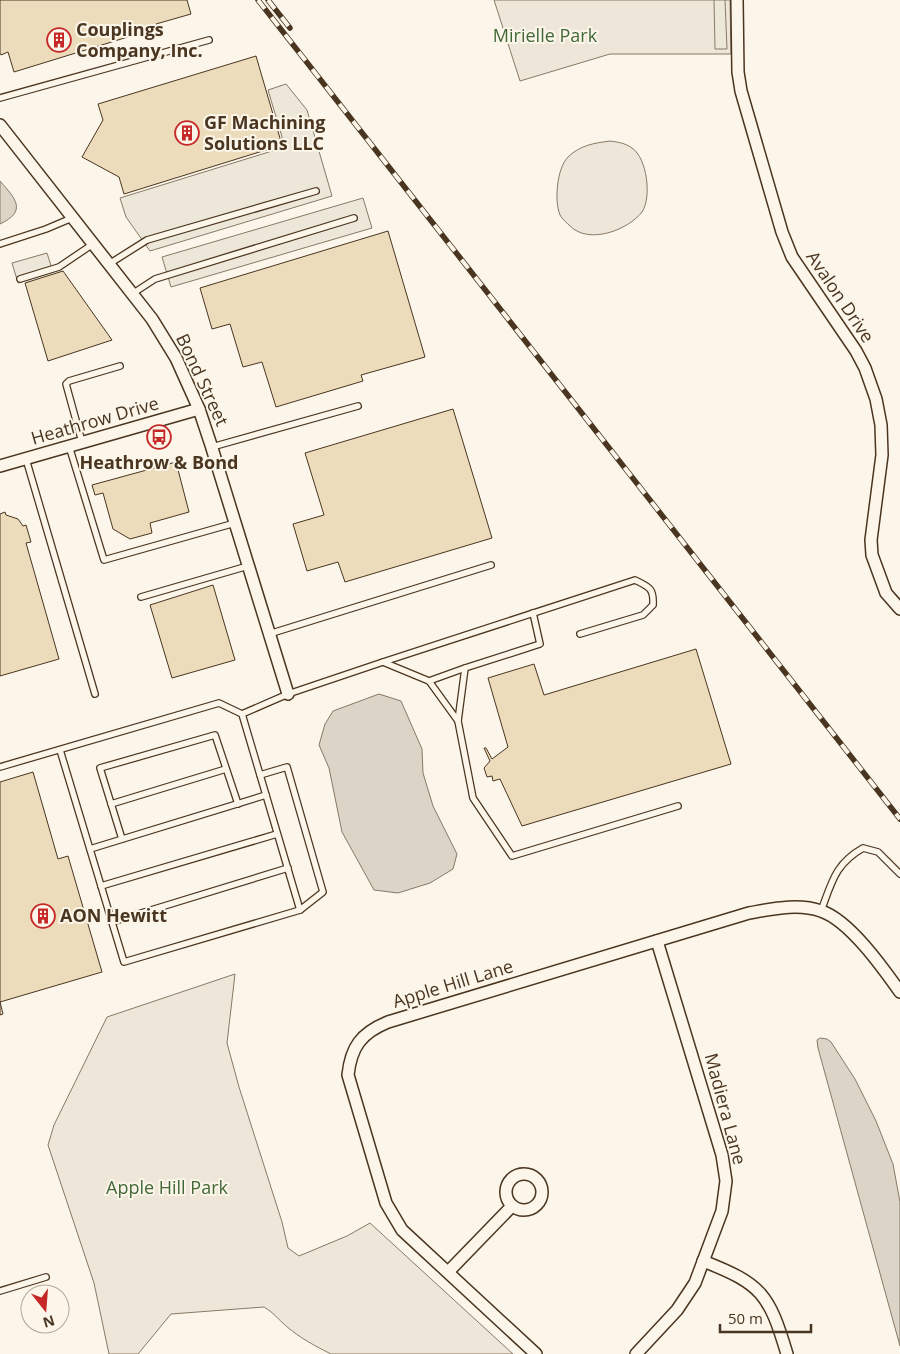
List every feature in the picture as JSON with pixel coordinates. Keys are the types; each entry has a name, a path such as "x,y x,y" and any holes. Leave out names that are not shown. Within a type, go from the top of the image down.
{"street":[{"name":"Avalon Drive","path":"737,0 738,72 741,91 782,232 792,257 856,351 865,368 876,399 881,425 882,455 871,540 872,555 886,592 900,609"},
{"name":"Bond Street","path":"0,126 152,320 176,358 199,409 212,447 288,694"},
{"name":"Heathrow Drive","path":"0,466 199,409"},
{"name":"Apple Hill Lane","path":"536,1354 402,1230 386,1203 348,1074 355,1046 362,1038 376,1027 388,1022 749,913 779,907 808,908 821,911 834,918 858,938 900,992"},
{"name":"Madiera Lane","path":"636,1354 687,1297 722,1211 726,1181 722,1155 658,941"},
{"path":"448,1272 512,1206"},
{"path":"703,1261 734,1273 754,1286 763,1296 777,1322 787,1354"}],"lane":[{"path":"0,98 209,40"},
{"path":"109,264 147,240 316,191"},
{"path":"0,244 46,229 72,218"},
{"path":"132,294 155,279 354,218"},
{"path":"20,279 59,267 93,244"},
{"path":"82,442 66,384 69,381 120,366"},
{"path":"212,447 358,406"},
{"path":"68,446 104,560 236,523"},
{"path":"26,459 95,694"},
{"path":"269,634 491,565"},
{"path":"141,597 248,566"},
{"path":"0,767 218,704 242,714 288,694 635,580 648,586 654,594 653,605 643,615 580,634"},
{"path":"430,681 540,644 533,613"},
{"path":"383,662 430,681 458,721"},
{"path":"464,668 458,721 473,798 512,856 678,806"},
{"path":"242,714 300,910"},
{"path":"122,839 100,768 215,735 238,804"},
{"path":"60,750 124,962 300,910 323,892 287,767 260,775"},
{"path":"111,804 226,769"},
{"path":"90,850 266,795"},
{"path":"101,886 278,834"},
{"path":"821,911 834,876 849,856 863,848 878,852 900,874"},
{"path":"112,922 288,868"},
{"path":"0,1291 46,1277"}],"green space":[{"name":"Mirielle Park","path":"494,0 730,0 731,54 610,54 520,81"},
{"path":"610,141 629,146 637,153 641,160 647,188 645,205 636,219 618,229 597,235 578,232 563,219 558,209 557,193 561,169 568,157 583,147"},
{"name":"Apple Hill Park","path":"235,974 227,1043 282,1222 288,1248 299,1256 347,1236 370,1223 513,1354 331,1354 297,1334 264,1307 171,1314 138,1354 109,1354 94,1283 48,1145 54,1125 107,1017"}],"shaded area":[{"path":"714,0 725,0 727,49 715,49"},
{"path":"286,84 307,110 332,196 150,251 126,217 120,198 285,147 268,90"},
{"path":"0,181 14,199 16,209 9,219 0,224"},
{"path":"363,198 372,228 171,287 162,257"},
{"path":"47,253 53,272 18,283 12,263"},
{"path":"379,694 401,701 422,749 423,773 433,806 457,854 453,869 430,883 398,893 374,890 342,832 329,768 319,745 325,724 333,711"},
{"path":"820,1038 831,1042 855,1079 876,1121 893,1164 900,1202 900,1346 818,1048 817,1040"}],"building":[{"name":"Couplings Company, Inc.","path":"0,0 187,0 191,14 156,24 157,28 14,72 8,52 1,55 0,53"},
{"name":"GF Machining Solutions LLC","path":"256,56 282,145 124,194 119,177 82,157 103,120 98,104"},
{"path":"388,231 425,357 361,375 363,381 276,407 262,362 243,367 230,324 212,329 200,288"},
{"path":"63,271 112,340 48,361 25,283"},
{"path":"453,409 492,538 345,582 338,562 307,571 293,524 324,515 305,453"},
{"path":"176,462 189,512 150,523 152,533 130,539 113,529 103,493 95,495 92,485"},
{"path":"5,512 6,515 18,519 23,526 26,525 31,542 26,543 59,659 0,676 0,514"},
{"path":"213,585 235,660 172,678 150,605"},
{"path":"696,649 731,764 522,826 500,779 493,781 492,776 487,777 484,768 490,761 484,748 486,748 492,759 508,747 488,678 534,664 544,695"},
{"name":"AON Hewitt","path":"33,772 58,859 68,856 102,972 0,1002 0,782"},
{"path":"0,1002 3,1014 0,1015"}],"railway":[{"path":"258,0 900,819"},
{"path":"268,0 290,28"}],"place":[{"name":"Couplings Company, Inc.","path":"59,40"},
{"name":"GF Machining Solutions LLC","path":"187,133"},
{"name":"Heathrow & Bond","path":"159,437"},
{"name":"AON Hewitt","path":"43,916"}]}
